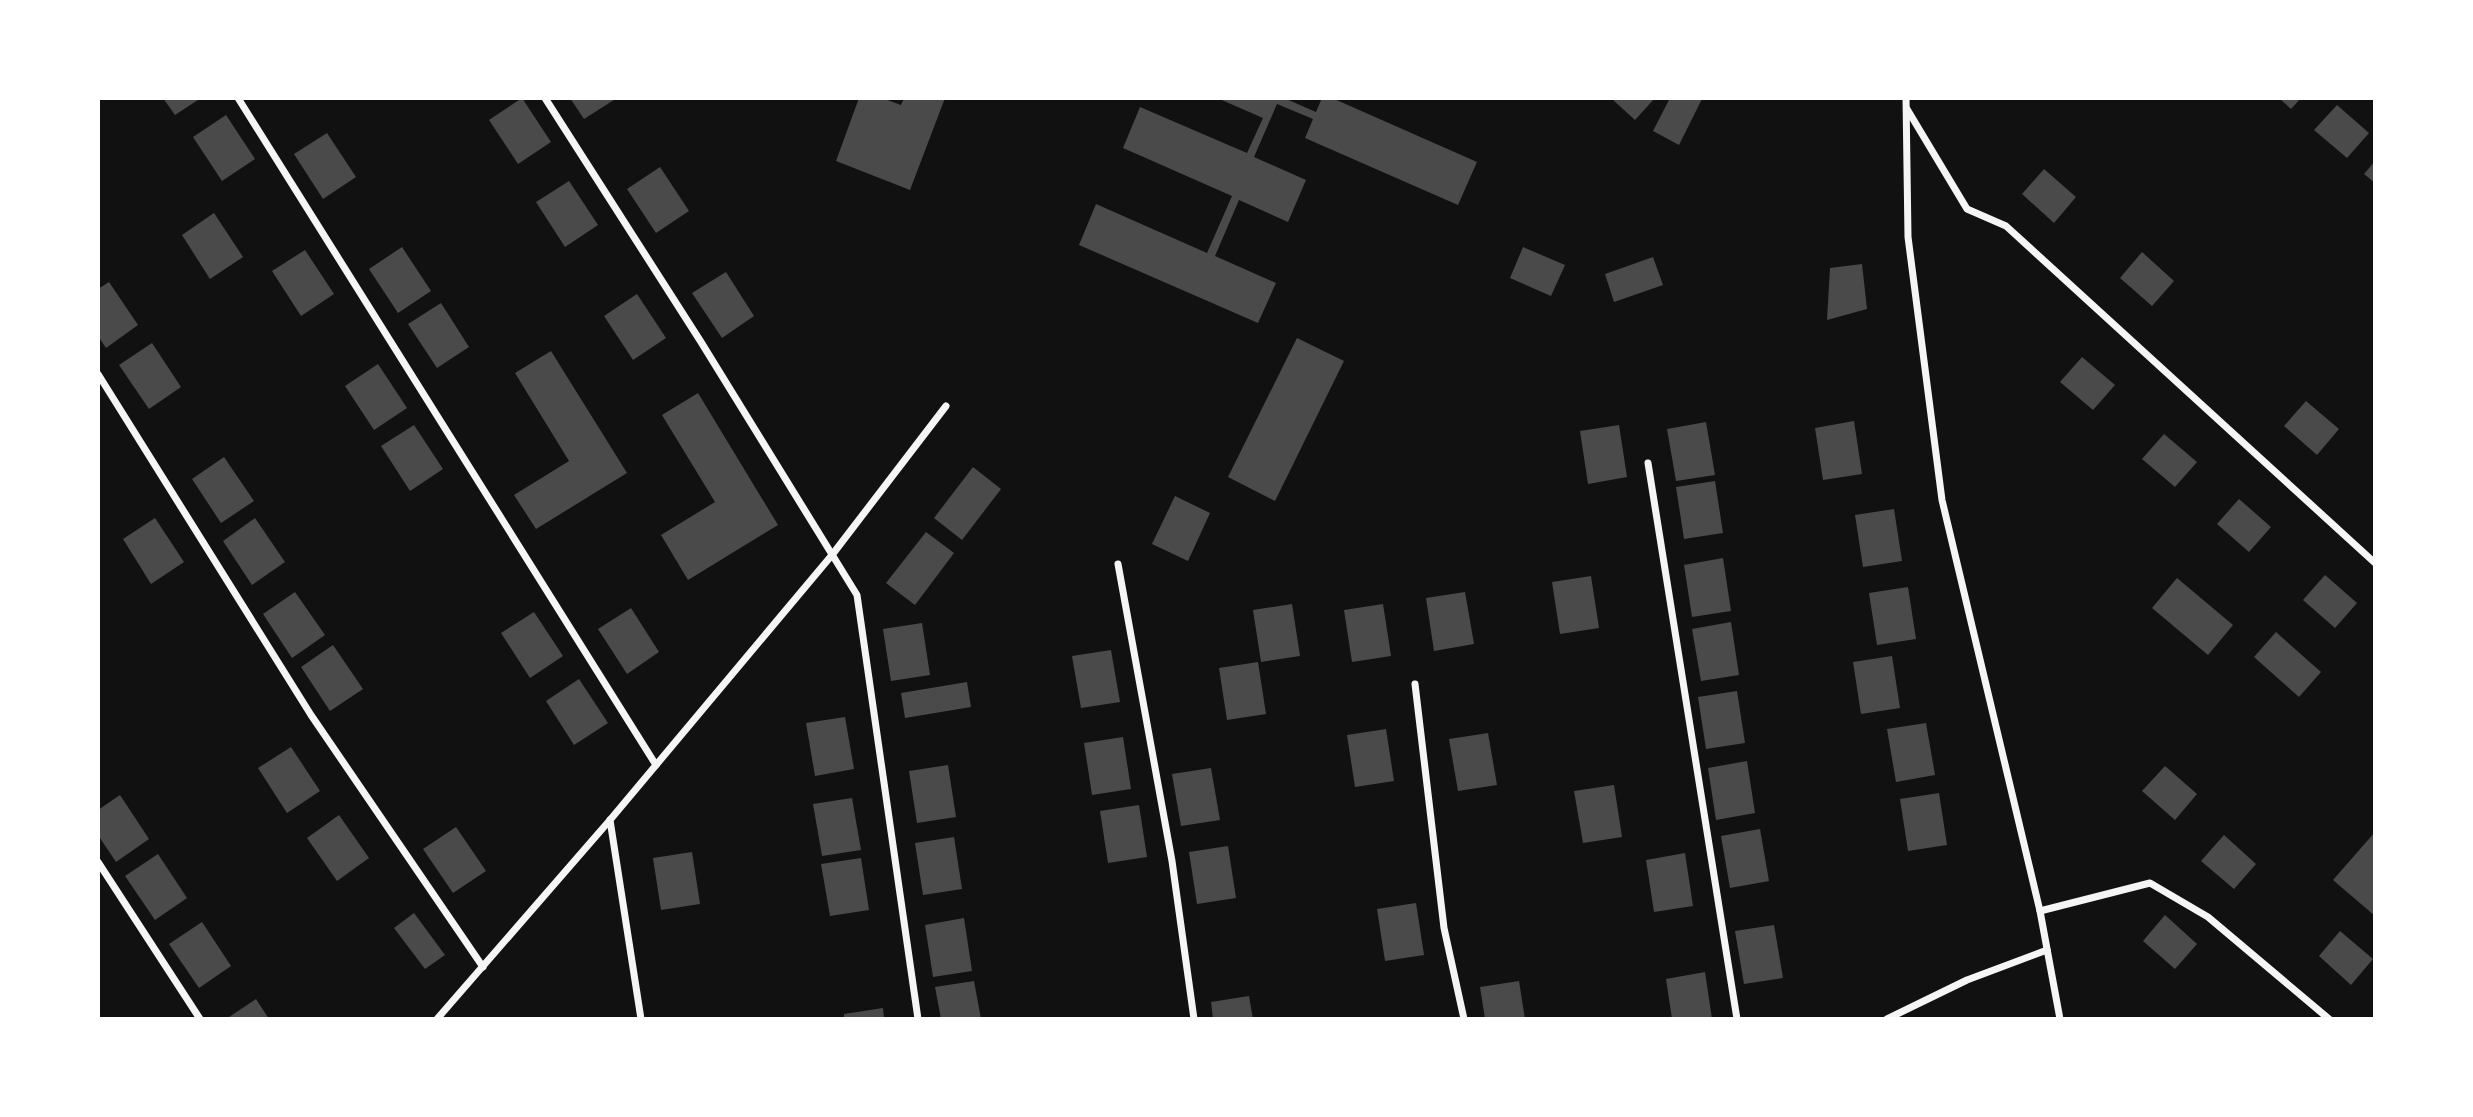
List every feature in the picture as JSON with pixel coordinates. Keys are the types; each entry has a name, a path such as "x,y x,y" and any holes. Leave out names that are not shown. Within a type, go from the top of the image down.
{"street":[{"path":"237,98 656,765"},
{"path":"545,98 694,331 857,595 918,1019"},
{"path":"1906,98 1908,237 1942,500 2040,911 2060,1019"},
{"path":"1906,108 1967,209 2006,226 2375,563"},
{"path":"98,374 310,715 483,967"},
{"path":"437,1019 610,821 832,555 946,406"},
{"path":"1648,463 1737,1019"},
{"path":"1118,564 1172,861 1194,1019"},
{"path":"1415,684 1444,928 1464,1019"},
{"path":"610,821 642,1019"},
{"path":"98,862 200,1019"},
{"path":"2040,911 2150,883 2208,917 2329,1019"},
{"path":"1887,1019 1967,980 2047,950"}],"building":[{"path":"163,98 201,98 175,115"},
{"path":"522,98 551,142 518,164 489,120"},
{"path":"570,98 617,98 584,119"},
{"path":"859,98 882,98 901,105 904,98 945,98 910,190 836,161"},
{"path":"1217,98 1284,98 1316,112 1322,98 1332,98 1477,162 1458,205 1305,138 1313,119 1277,104 1254,157 1306,180 1288,222 1239,200 1215,256 1276,283 1258,323 1079,245 1096,204 1207,253 1232,196 1123,148 1140,107 1247,153 1263,118"},
{"path":"1655,98 1635,120 1613,100"},
{"path":"1670,98 1702,99 1679,145 1653,131"},
{"path":"2279,98 2301,98 2291,109"},
{"path":"2337,105 2369,133 2347,158 2314,130"},
{"path":"226,115 255,159 222,181 193,137"},
{"path":"327,133 356,177 323,199 294,154"},
{"path":"2375,161 2375,183 2364,174"},
{"path":"660,167 689,211 656,233 627,189"},
{"path":"2044,169 2076,197 2054,223 2022,194"},
{"path":"569,181 598,225 565,247 536,202"},
{"path":"214,213 243,257 210,279 182,235"},
{"path":"402,247 431,291 398,313 369,269"},
{"path":"1523,247 1565,265 1551,296 1510,278"},
{"path":"305,250 334,294 301,316 272,271"},
{"path":"2142,252 2174,281 2152,306 2120,278"},
{"path":"1653,257 1663,285 1614,302 1605,274"},
{"path":"1862,264 1867,309 1827,320 1830,268"},
{"path":"726,272 754,316 722,338 692,293"},
{"path":"109,282 138,325 106,348 98,336 98,289"},
{"path":"637,294 666,338 633,360 604,316"},
{"path":"441,303 469,347 437,368 408,324"},
{"path":"1297,338 1344,361 1275,501 1228,477"},
{"path":"152,343 181,387 149,409 119,365"},
{"path":"551,351 627,473 536,529 514,495 569,461 515,373"},
{"path":"2082,357 2115,385 2093,410 2060,382"},
{"path":"378,364 407,408 374,430 345,386"},
{"path":"698,393 778,525 688,580 661,535 715,502 662,415"},
{"path":"2306,401 2339,429 2317,455 2284,426"},
{"path":"1854,421 1862,474 1823,480 1815,428"},
{"path":"1706,422 1715,475 1676,481 1667,429"},
{"path":"414,425 443,469 410,491 381,446"},
{"path":"1619,425 1627,477 1588,484 1580,431"},
{"path":"2164,434 2197,462 2175,487 2142,459"},
{"path":"224,457 254,501 221,523 192,479"},
{"path":"973,467 1001,489 962,540 934,518"},
{"path":"1715,481 1723,533 1684,539 1676,487"},
{"path":"1175,496 1210,513 1188,561 1152,544"},
{"path":"2239,499 2271,527 2249,552 2217,524"},
{"path":"1894,509 1902,561 1863,567 1855,515"},
{"path":"155,518 184,562 151,584 123,539"},
{"path":"255,518 285,562 252,585 223,541"},
{"path":"926,532 954,553 915,605 886,583"},
{"path":"1723,558 1731,611 1692,617 1684,565"},
{"path":"2325,575 2357,603 2335,628 2303,600"},
{"path":"1591,576 1599,628 1560,634 1552,582"},
{"path":"2177,578 2233,625 2208,655 2152,608"},
{"path":"1908,587 1916,639 1877,645 1869,593"},
{"path":"295,592 325,635 292,658 263,614"},
{"path":"1465,592 1474,644 1434,651 1426,598"},
{"path":"1292,604 1300,656 1261,662 1253,610"},
{"path":"1383,604 1391,656 1352,662 1344,610"},
{"path":"631,608 659,652 627,674 598,629"},
{"path":"534,612 563,656 530,678 501,633"},
{"path":"1731,622 1739,675 1701,681 1692,629"},
{"path":"922,623 930,675 891,681 883,629"},
{"path":"2276,632 2321,672 2299,697 2254,657"},
{"path":"333,645 363,689 330,711 301,667"},
{"path":"1111,650 1120,702 1081,708 1072,656"},
{"path":"1892,656 1900,708 1861,714 1853,662"},
{"path":"1258,662 1266,714 1227,720 1219,668"},
{"path":"579,679 608,723 574,745 546,701"},
{"path":"967,682 971,707 905,718 901,693"},
{"path":"1737,691 1745,743 1706,749 1698,697"},
{"path":"845,717 854,769 815,776 806,723"},
{"path":"1926,723 1935,775 1896,782 1887,729"},
{"path":"1386,729 1394,781 1355,787 1347,735"},
{"path":"1488,733 1497,785 1458,791 1449,739"},
{"path":"1123,737 1131,789 1092,795 1084,743"},
{"path":"291,747 320,791 287,813 258,768"},
{"path":"1747,761 1755,813 1716,820 1708,768"},
{"path":"948,765 956,817 917,823 909,771"},
{"path":"2165,766 2197,794 2175,820 2142,791"},
{"path":"1211,768 1220,820 1181,826 1172,774"},
{"path":"1614,785 1622,837 1583,843 1574,791"},
{"path":"1939,793 1947,845 1908,851 1900,799"},
{"path":"120,795 149,839 116,862 98,835 98,810"},
{"path":"852,798 861,850 822,856 813,804"},
{"path":"1139,805 1147,857 1108,863 1100,811"},
{"path":"339,815 369,858 337,881 307,838"},
{"path":"456,827 486,871 453,893 423,849"},
{"path":"1760,829 1769,881 1730,888 1721,836"},
{"path":"2375,832 2375,916 2333,880"},
{"path":"2224,835 2256,864 2234,889 2201,861"},
{"path":"954,837 962,889 923,895 915,843"},
{"path":"1228,846 1236,898 1197,904 1189,852"},
{"path":"692,852 700,904 661,910 653,858"},
{"path":"1685,853 1693,906 1654,912 1646,860"},
{"path":"158,854 187,898 155,920 125,876"},
{"path":"861,858 869,910 830,916 821,864"},
{"path":"1416,903 1424,955 1385,961 1377,909"},
{"path":"414,913 445,955 425,969 394,928"},
{"path":"2165,915 2197,944 2175,969 2143,941"},
{"path":"964,918 972,971 933,977 925,925"},
{"path":"202,922 231,966 199,988 169,944"},
{"path":"1774,925 1783,978 1744,984 1735,931"},
{"path":"2340,931 2373,959 2351,985 2319,956"},
{"path":"1705,972 1712,1019 1672,1019 1666,979"},
{"path":"974,981 981,1019 941,1019 935,987"},
{"path":"1519,981 1525,1019 1485,1019 1480,987"},
{"path":"1249,996 1253,1019 1213,1019 1211,1002"},
{"path":"256,999 269,1019 226,1019"},
{"path":"883,1008 884,1019 844,1019 844,1014"}]}
